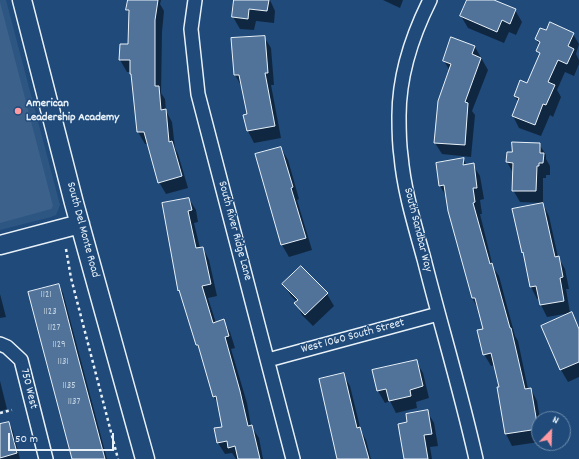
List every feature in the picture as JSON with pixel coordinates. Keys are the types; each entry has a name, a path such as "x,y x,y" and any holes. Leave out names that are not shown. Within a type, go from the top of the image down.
{"street":[{"name":"South Del Monte Road","path":"22,0 80,224 144,459"},
{"name":"South River Ridge Lane","path":"194,0 191,29 198,94 293,459"},
{"name":"South Sandbar Way","path":"430,0 421,18 411,48 403,80 399,115 400,156 409,202 465,410 476,459"},
{"path":"0,245 80,224"},
{"name":"West 1060 South Street","path":"268,360 438,314"},
{"name":"750 West","path":"4,346 21,360 46,459"}],"path":[{"path":"66,249 71,278 118,459"},
{"path":"0,413 12,410"}],"shaded area":[{"name":"American Leadership Academy","path":"0,0 6,0 60,205 56,215 0,230"},
{"name":"American Leadership Academy","path":"0,2 53,206 51,209 0,223"}],"building":[{"path":"128,0 158,0 155,20 155,86 159,86 161,110 166,109 169,142 172,141 182,176 158,183 144,132 137,132 130,74 130,60 119,60 120,44 128,44 129,10 126,10"},
{"path":"234,0 269,0 267,11 249,9 248,19 232,17"},
{"path":"467,0 494,0 516,9 510,24 502,20 497,32 460,16"},
{"path":"550,22 574,33 568,46 574,49 567,64 558,60 548,82 555,85 546,105 543,104 535,125 512,116 519,98 514,96 520,80 527,83 540,53 536,51 540,42 535,39 540,28 546,30"},
{"path":"265,36 268,73 265,73 275,126 247,131 243,115 247,114 239,75 234,75 231,38"},
{"path":"451,37 475,46 472,54 481,58 465,102 468,103 465,145 434,143 438,101 451,64 443,61"},
{"path":"512,142 540,143 540,153 544,153 543,163 539,163 539,166 537,166 536,191 512,191 513,163 506,162 507,152 512,152"},
{"path":"281,147 293,187 291,188 306,238 281,245 255,154"},
{"path":"464,158 463,165 474,163 477,188 473,188 475,202 473,203 490,264 492,263 511,328 525,389 531,388 535,411 531,411 531,430 505,434 497,387 499,387 491,353 483,355 477,330 483,329 475,298 472,298 448,211 444,185 439,186 436,163"},
{"path":"189,198 192,210 188,211 196,248 203,247 211,284 202,286 213,323 224,319 229,336 225,337 248,426 252,425 260,459 238,459 235,446 228,448 227,441 217,443 214,428 222,427 216,396 213,397 198,345 196,345 179,290 178,291 162,203"},
{"path":"543,203 555,257 559,256 563,277 560,278 564,301 540,305 536,286 530,287 512,209"},
{"path":"301,266 328,293 305,315 294,303 298,300 282,284"},
{"path":"59,284 105,459 72,459 41,342 28,292"},
{"path":"572,312 579,329 579,362 560,370 541,326"},
{"path":"417,360 423,386 410,390 411,396 389,401 386,389 377,391 372,370"},
{"path":"344,373 357,428 360,427 369,459 337,459 319,379"},
{"path":"428,410 432,434 424,435 428,459 404,459 398,424 407,422 406,414"},
{"path":"9,422 17,453 0,458 0,424"}],"place":[{"name":"American Leadership Academy","path":"18,111"}]}
